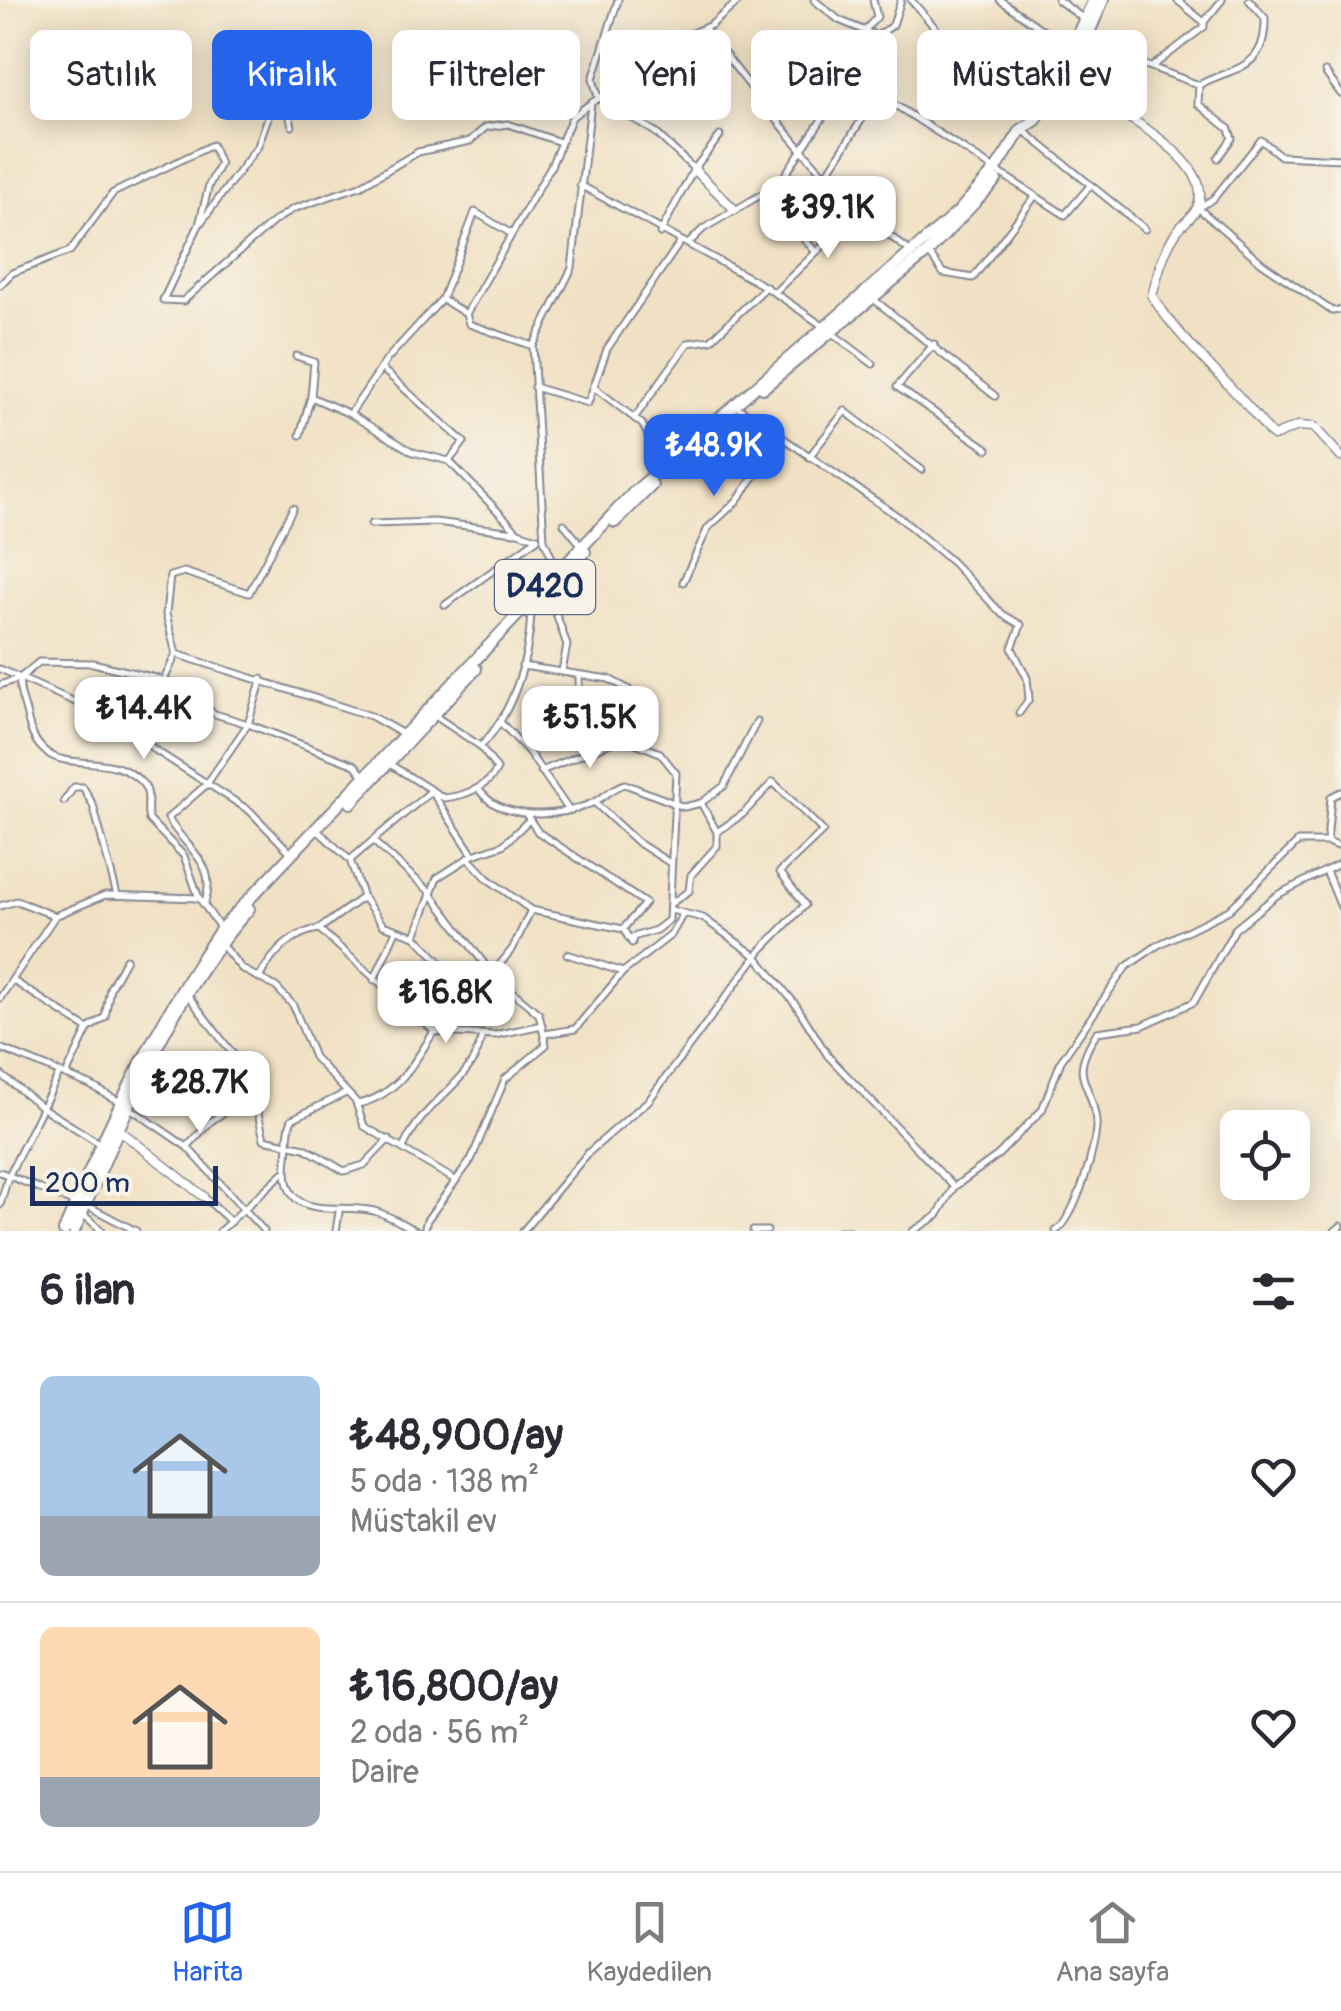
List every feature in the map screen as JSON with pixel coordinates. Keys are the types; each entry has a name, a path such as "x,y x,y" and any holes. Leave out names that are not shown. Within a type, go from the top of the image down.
{"highway":[{"name":"D420","path":"1084,30 1094,0"},
{"name":"D420","path":"1084,30 1103,0"},
{"name":"D420","path":"547,590 558,571 665,465 926,248 999,171 1036,120"},
{"name":"D420","path":"1024,132 1041,120"},
{"name":"D420","path":"869,295 913,253 926,248"},
{"name":"D420","path":"74,1231 102,1144 182,991 219,936 320,832 403,734 650,486 736,406"},
{"name":"D420","path":"219,936 388,763 531,606"},
{"name":"D420","path":"64,1231 81,1207 118,1129 124,1105"}],"street":[{"path":"618,0 592,79 598,97 655,132 735,210"},
{"path":"466,314 572,118 598,97 656,64 680,38 704,29 740,0"},
{"path":"814,0 839,20 865,30 877,17 873,0"},
{"path":"885,30 893,25 901,0"},
{"path":"911,0 937,30"},
{"path":"1000,0 1043,30"},
{"path":"1058,0 1124,57 1199,85 1241,71 1254,58 1265,18 1248,0"},
{"path":"1177,0 1204,22"},
{"path":"1153,66 1202,32 1204,22 1222,0"},
{"path":"704,29 802,148 882,232 913,253"},
{"path":"1324,72 1341,94"},
{"path":"292,126 281,80 258,146 199,225 163,300 183,301 293,210 360,186 418,152 470,140 486,128 508,124 560,142"},
{"path":"1199,85 1198,104 1229,130 1232,138 1218,158"},
{"path":"558,571 541,539 533,346 572,268 591,103"},
{"path":"897,106 999,171 1033,198 1044,198 1065,215 1089,187"},
{"path":"534,387 588,403 607,350 685,242 779,184 820,120"},
{"path":"827,174 861,120"},
{"path":"1125,120 1188,161 1200,179 1198,208"},
{"path":"1024,132 1144,229"},
{"path":"660,233 694,169 720,136"},
{"path":"1341,160 1281,156 1261,140 1213,198 1198,208 1166,250 1152,296 1166,318 1242,394 1269,432 1274,436 1298,426 1314,426 1341,457"},
{"path":"0,284 12,273 70,250 113,193 212,145 220,164 209,185 199,225"},
{"path":"580,185 660,233 685,242 766,287 873,364"},
{"path":"765,195 814,250"},
{"path":"926,248 943,274 973,278 1033,198"},
{"path":"1198,208 1308,296 1332,311 1341,310"},
{"path":"774,292 861,209"},
{"path":"350,414 381,368 442,298 476,212 510,233"},
{"path":"635,418 688,343 711,340 766,287"},
{"path":"869,295 995,396"},
{"path":"442,298 466,314 469,324 533,346"},
{"path":"934,344 897,387 988,449"},
{"path":"296,356 314,362 311,398 300,436"},
{"path":"381,368 464,442 449,460"},
{"path":"595,388 635,418 665,465"},
{"path":"311,398 350,414 413,452 449,460 518,532"},
{"path":"736,406 898,517 952,562 1002,614 1021,625 1012,648 1027,678 1029,700 1019,712"},
{"path":"809,457 845,412 922,470"},
{"path":"684,582 708,528 736,502 782,438"},
{"path":"164,680 176,654 164,602 170,576 184,572 248,593 293,508"},
{"path":"371,524 434,522 518,532 541,539"},
{"path":"564,524 582,546"},
{"path":"446,606 541,539"},
{"path":"547,590 566,645 562,671"},
{"path":"480,746 500,722 522,666 531,606"},
{"path":"176,654 384,721 403,734"},
{"path":"0,685 20,678 40,662 59,660 164,680 215,714 344,760 365,777"},
{"path":"522,666 609,679 628,688 623,738"},
{"path":"0,670 123,723 250,811 293,856"},
{"path":"579,720 580,676"},
{"path":"20,678 29,726 40,747 64,763 114,765 142,784 148,795 148,820 184,856 232,959 276,987 293,1004 314,1056 356,1102 363,1104 390,1092 466,989 492,974 513,948 530,910"},
{"path":"202,900 209,885 200,855 168,818 206,784 248,724 262,679"},
{"path":"388,763 432,793 454,797 478,788 498,772 480,746 433,714"},
{"path":"415,936 429,891 442,873 504,845 527,818 595,803 625,784 638,786 655,800 684,807 701,802 724,786 757,721"},
{"path":"500,722 568,809"},
{"path":"432,793 488,879 530,910 624,929 632,942 632,937 670,920 675,767 660,753 623,738 541,770"},
{"path":"523,1231 588,1154 649,1100 756,956 805,904 780,872 784,864 823,832 772,782 743,814 717,832"},
{"path":"64,801 74,787 83,786 93,805 118,895"},
{"path":"478,788 486,800 527,818 645,903 624,929"},
{"path":"1327,842 1331,798 1341,792"},
{"path":"350,860 432,793"},
{"path":"670,907 689,891 692,875 717,846 717,832 701,802"},
{"path":"595,803 624,832 670,864"},
{"path":"320,832 350,860 363,897 395,932 415,936 466,989"},
{"path":"282,1173 304,1204 339,1212 375,1211 420,1231 479,1145 505,1079 525,1058 543,1050 545,1034 539,1014 492,974 429,891 374,842"},
{"path":"913,1231 937,1216 954,1187 998,1155 1042,1110 1062,1060 1126,967 1229,910 1298,842 1341,846"},
{"path":"1056,1231 1071,1216 1093,1145 1096,1122 1080,1077 1084,1054 1096,1032 1142,1026 1194,1002 1235,928 1277,895 1341,863"},
{"path":"1326,870 1341,907"},
{"path":"0,906 17,902 55,916 72,913 97,898 118,895 202,900"},
{"path":"259,978 277,950 308,930 318,929 363,897"},
{"path":"670,907 702,918 756,956 796,1005 828,1056 954,1187"},
{"path":"545,1034 576,1029 623,972 671,935 683,914"},
{"path":"0,998 55,916"},
{"path":"318,929 435,1032 505,1034 542,1025"},
{"path":"374,980 395,932"},
{"path":"567,954 623,972"},
{"path":"0,1205 2,1187 43,1108 88,1029 104,1017 110,988 126,959"},
{"path":"12,980 88,1029"},
{"path":"182,991 248,1075 264,1139 304,1148 344,1171 364,1165 389,1139"},
{"path":"404,1146 428,1106 474,1063 482,1034"},
{"path":"0,1048 124,1105 187,1147 264,1231"},
{"path":"0,1074 43,1108 102,1144"},
{"path":"220,1231 282,1173 288,1147 286,1131 292,1119 346,1093"},
{"path":"187,1147 211,1121 251,1094"},
{"path":"356,1102 360,1122 455,1180"},
{"path":"118,1129 231,1222"},
{"path":"0,1172 136,1231"},
{"path":"81,1207 102,1231"},
{"path":"336,1231 339,1212"},
{"path":"1335,1231 1341,1226"},
{"path":"753,1231 767,1231"},
{"path":"839,1231 849,1231"}]}
